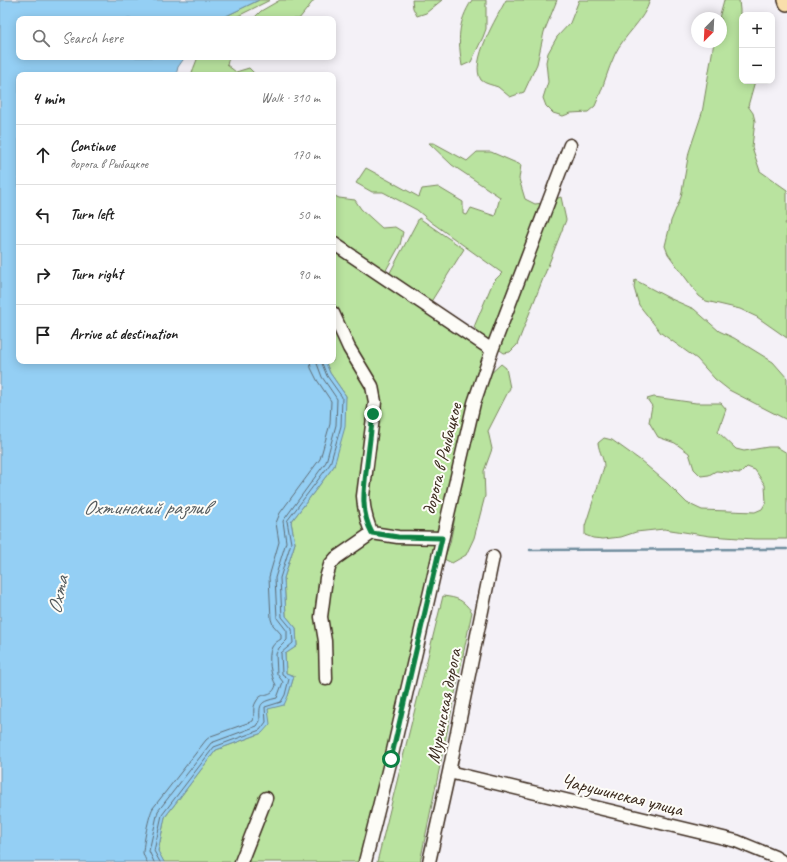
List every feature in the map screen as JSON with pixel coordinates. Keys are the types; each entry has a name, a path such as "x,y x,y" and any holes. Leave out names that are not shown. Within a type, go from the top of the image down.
{"street":[{"name":"дорога в Рыбацкое","path":"365,862 391,759 474,403 492,350 570,145"},
{"path":"336,245 492,350"},
{"path":"336,319 350,348 372,386 375,402 363,496 367,524 372,533"},
{"path":"326,679 325,640 321,617 326,578 330,565 336,558 372,533 398,537 442,538"},
{"name":"Муринская дорога","path":"429,862 493,557"},
{"name":"Чарушинская улица","path":"449,772 736,841 775,857 783,862"},
{"path":"241,862 266,798"}],"green space":[{"path":"259,0 270,0 238,16 226,16"},
{"path":"280,0 314,0 301,16 256,16 261,11"},
{"path":"412,0 442,0 426,13 417,16 413,8"},
{"path":"472,0 486,0 486,29 471,62 462,66 459,40 461,24"},
{"path":"506,0 557,0 544,32 537,64 524,92 510,97 498,87 481,80 478,72 481,51"},
{"path":"579,0 650,0 643,15 623,40 615,54 595,106 588,112 571,113 563,116 553,113 546,106 543,98 548,82 546,62 548,53 557,37 570,23"},
{"path":"724,0 739,0 739,84 754,84 748,106 753,113 755,121 752,147 760,171 787,190 787,222 785,223 787,226 787,338 757,317 740,309 706,301 699,296 668,254 665,246 671,221 681,197 689,152 702,113 713,48 727,48 727,12 721,12"},
{"path":"197,60 228,60 227,65 236,72 192,72"},
{"path":"249,68 253,72 236,72"},
{"path":"429,143 434,143 467,161 477,152 491,152 521,165 519,179 525,199 535,204 561,197 566,220 517,345 510,352 504,353 481,336 474,327 493,282 502,273 431,222 417,210 383,192 372,192 356,183 366,168 419,197 422,189 438,187 463,202 463,214 467,215 471,208 495,216 500,197 452,165"},
{"path":"336,196 355,200 361,209 382,228 395,227 403,232 400,245 385,272 336,238"},
{"path":"419,218 464,249 427,308 488,353 365,862 164,862 158,852 165,817 216,750 262,733 268,709 288,696 294,676 286,673 285,654 297,646 296,628 286,616 284,578 295,543 291,522 334,466 346,396 330,373 326,364 336,364 336,246 385,282"},
{"path":"635,280 694,309 719,331 734,338 773,362 787,378 787,420 729,390 715,379 697,359 661,333 639,305 634,288"},
{"path":"501,364 506,368 510,388 488,431 492,449 484,471 485,496 474,538 466,555 452,563 444,559 450,543 454,522 454,503 477,404 488,376"},
{"path":"654,397 696,403 721,403 726,409 718,432 736,449 744,451 777,447 787,453 787,539 754,539 710,536 664,529 636,532 621,537 603,539 585,535 585,526 604,467 598,443 604,438 612,440 640,460 667,483 687,503 702,510 755,512 762,509 766,502 765,485 755,470 747,467 741,473 716,471 709,475 701,476 694,469 689,453 675,443 658,437 649,422 652,406 647,399"},
{"path":"443,596 459,600 472,612 420,862 377,862"}],"water":[{"name":"Охтинский разлив","path":"0,0 259,0 226,16 16,16 16,60 183,60 177,72 16,72 16,364 326,364 330,373 346,396 345,427 334,466 291,522 295,543 284,578 286,616 296,628 297,646 285,654 286,673 294,676 284,705 268,709 270,724 262,733 216,750 165,817 158,851 164,862 0,862"}],"waterway":[{"path":"530,550 787,549"}],"route":[{"path":"373,414 363,496 367,524 372,533 382,536 442,538 391,759"}],"water label":[{"name":"Охта","path":"58,595"}]}
